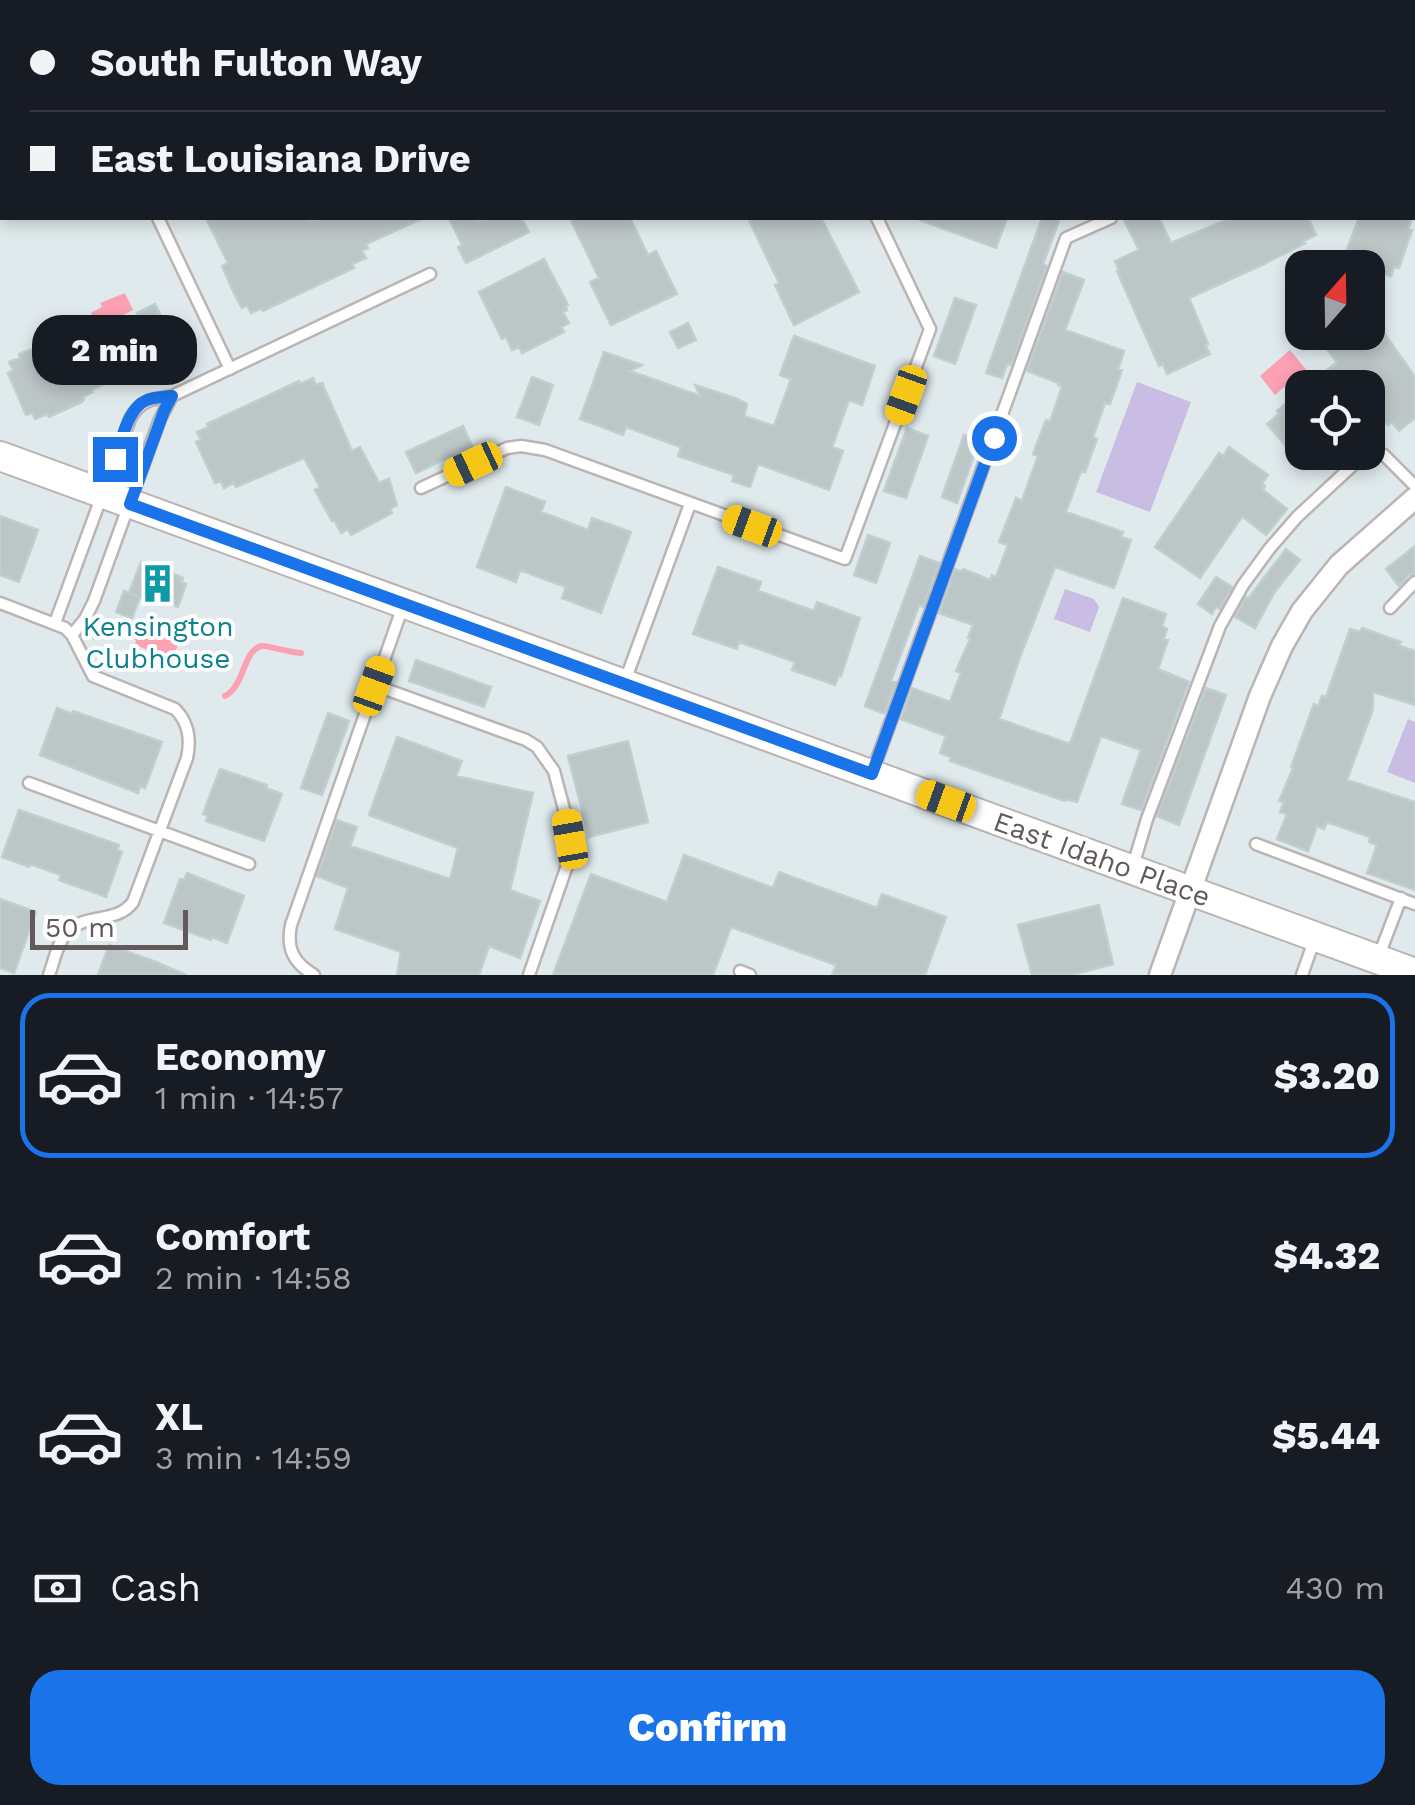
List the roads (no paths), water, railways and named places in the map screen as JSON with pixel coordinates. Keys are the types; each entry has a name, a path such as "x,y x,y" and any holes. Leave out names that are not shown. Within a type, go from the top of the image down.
{"street":[{"name":"East Idaho Place","path":"0,456 1415,973"},
{"path":"1160,975 1260,696 1292,628 1339,565 1415,498"}],"lane":[{"path":"159,220 230,369"},
{"path":"420,488 499,452 521,446 545,450 845,559 930,330 877,220"},
{"path":"872,774 1066,238 1106,220"},
{"path":"56,623 137,407 148,400 172,396 430,274"},
{"path":"72,635 90,610 172,396"},
{"path":"1132,869 1214,641 1243,586 1270,548 1297,517 1368,455 1384,455 1415,486"},
{"path":"624,684 690,504"},
{"path":"1390,608 1415,582"},
{"path":"0,603 56,623 72,635 93,676 175,709 189,734 188,752 129,908 68,930 49,975"},
{"path":"314,975 292,956 290,925 404,604"},
{"path":"374,686 526,740 537,747 554,771 571,854 528,975"},
{"path":"29,783 250,864"},
{"path":"1256,844 1415,904"},
{"path":"1378,959 1400,898"},
{"path":"1302,975 1316,936"}],"waterway":[{"path":"225,696 237,684 256,649 264,646 301,653"}],"place":[{"name":"Kensington Clubhouse","path":"158,583"}]}
